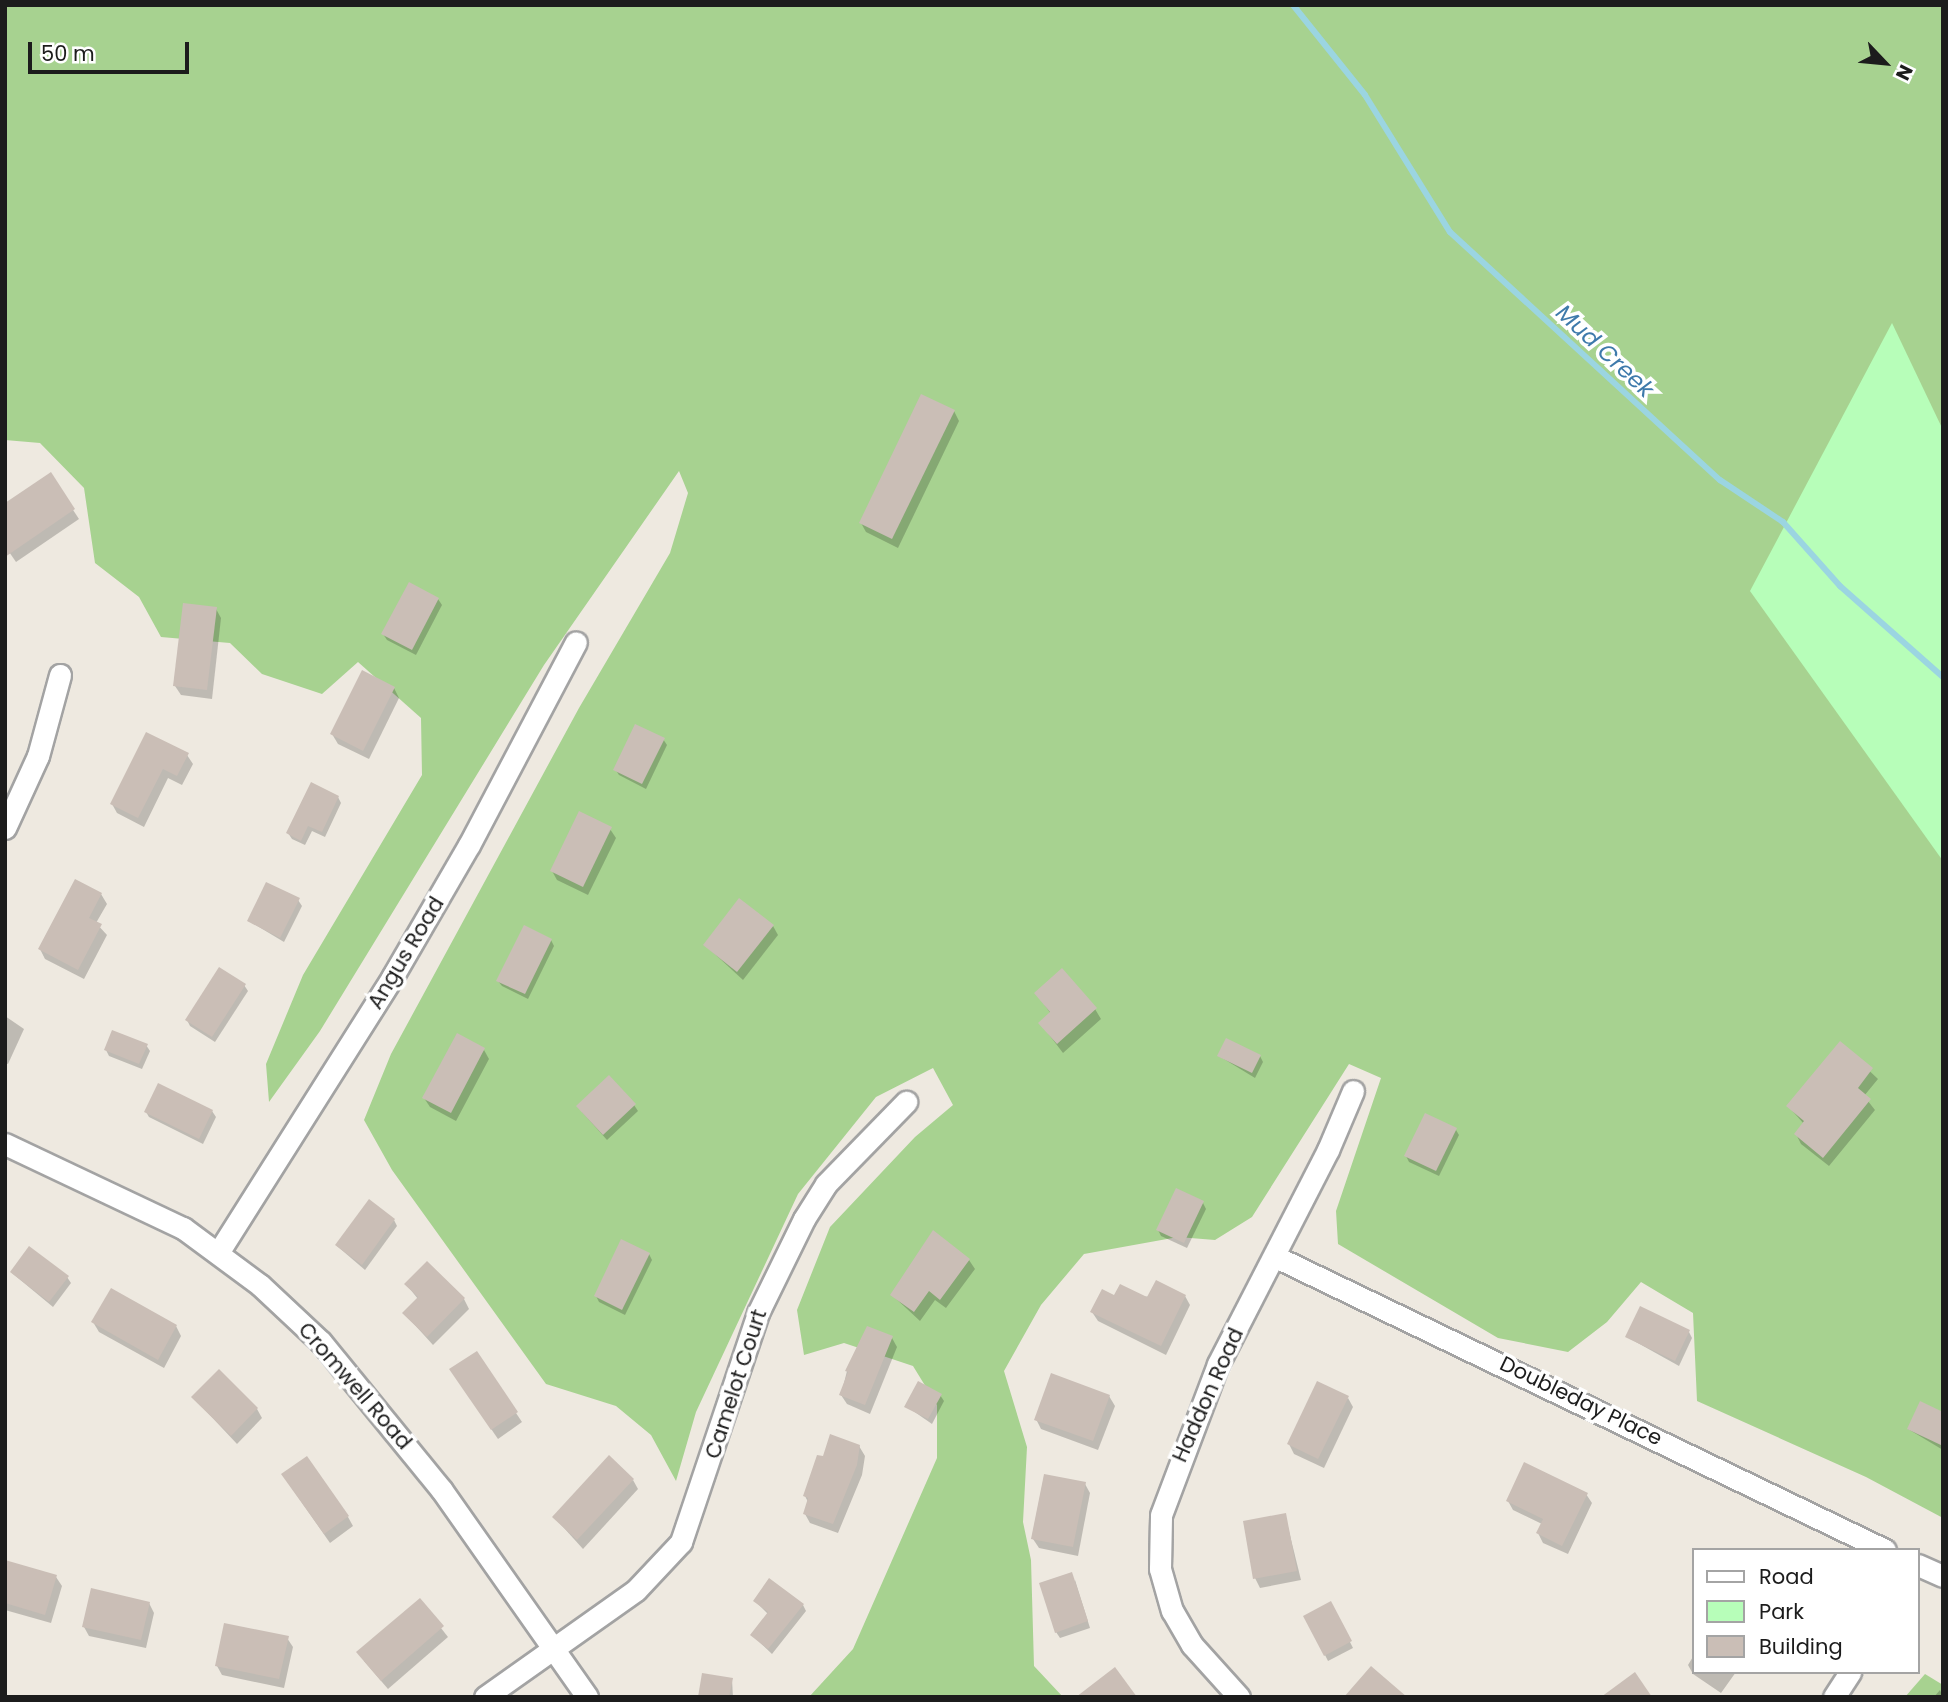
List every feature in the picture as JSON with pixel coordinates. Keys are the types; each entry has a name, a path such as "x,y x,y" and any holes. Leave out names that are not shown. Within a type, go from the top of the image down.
{"street":[{"name":"Angus Road","path":"218,1253 393,976 469,845 576,642"},
{"path":"5,828 38,755 60,675"},
{"name":"Haddon Road","path":"1240,1697 1192,1645 1172,1611 1160,1569 1161,1516 1208,1387 1353,1091"},
{"name":"Camelot Court","path":"485,1697 554,1651 657,1572 681,1542 758,1312 804,1219 826,1184 906,1102"},
{"name":"Cromwell Road","path":"5,1144 172,1222 260,1285 352,1376 441,1489 587,1697"},
{"name":"Doubleday Place","path":"1274,1256 1881,1548"},
{"path":"1920,1566 1943,1576"},
{"path":"1833,1697 1849,1674"}],"green space":[{"path":"5,5 1943,5 1943,1518 1866,1477 1697,1401 1693,1313 1641,1282 1607,1322 1568,1352 1498,1338 1338,1244 1336,1211 1381,1078 1349,1064 1252,1217 1215,1240 1178,1237 1084,1254 1041,1305 1004,1371 1027,1447 1023,1522 1031,1560 1034,1666 1063,1697 809,1697 853,1649 937,1458 937,1405 913,1366 844,1343 804,1355 797,1310 830,1227 915,1137 953,1105 933,1068 876,1097 798,1194 696,1412 676,1481 651,1435 616,1406 546,1384 392,1170 364,1120 391,1054 579,708 670,553 688,493 679,471 544,665 320,1031 269,1102 266,1064 303,975 422,775 421,718 358,662 322,694 262,674 230,643 161,637 139,597 95,563 84,488 40,443 5,440"},
{"path":"1892,323 1943,430 1943,861 1750,591"},
{"path":"1925,1674 1943,1685 1943,1697 1905,1697"}],"building":[{"path":"921,394 955,410 892,539 859,523"},
{"path":"51,472 75,509 5,557 5,503"},
{"path":"409,582 439,598 412,650 381,634"},
{"path":"183,603 217,607 207,690 173,686"},
{"path":"362,670 395,687 363,751 330,734"},
{"path":"635,724 665,738 642,784 613,770"},
{"path":"146,732 189,753 177,776 163,769 138,818 110,804"},
{"path":"311,782 339,796 322,832 308,826 301,841 286,833"},
{"path":"579,811 612,827 583,887 550,871"},
{"path":"75,879 102,893 89,918 102,924 78,970 38,949"},
{"path":"266,882 300,898 280,938 247,921"},
{"path":"739,898 774,925 737,972 703,945"},
{"path":"524,925 552,939 525,994 496,981"},
{"path":"219,967 246,984 212,1037 185,1020"},
{"path":"1062,968 1097,1008 1057,1044 1038,1023 1050,1012 1034,993"},
{"path":"112,1030 148,1044 139,1064 104,1050"},
{"path":"457,1033 485,1048 451,1113 422,1098"},
{"path":"1226,1038 1261,1055 1252,1073 1217,1056"},
{"path":"1840,1041 1873,1068 1858,1088 1871,1099 1823,1158 1794,1134 1804,1121 1786,1106"},
{"path":"609,1075 636,1104 603,1135 576,1106"},
{"path":"158,1083 213,1110 199,1139 144,1112"},
{"path":"1425,1113 1457,1128 1436,1171 1404,1156"},
{"path":"1176,1188 1204,1201 1184,1243 1156,1230"},
{"path":"369,1199 395,1219 362,1265 335,1245"},
{"path":"933,1230 970,1259 940,1300 929,1291 914,1312 890,1295"},
{"path":"621,1239 650,1253 622,1310 594,1296"},
{"path":"29,1246 69,1276 49,1302 10,1272"},
{"path":"427,1261 465,1298 427,1337 402,1313 418,1297 404,1284"},
{"path":"1156,1280 1186,1295 1161,1346 1090,1312 1102,1289 1114,1295 1120,1284 1147,1297"},
{"path":"111,1288 177,1325 158,1360 91,1322"},
{"path":"1640,1306 1690,1330 1675,1361 1625,1337"},
{"path":"867,1326 893,1336 865,1405 839,1395 848,1372 845,1371"},
{"path":"477,1351 518,1412 491,1430 449,1369"},
{"path":"219,1369 258,1408 231,1436 191,1397"},
{"path":"1051,1373 1110,1395 1093,1441 1034,1420"},
{"path":"918,1381 942,1394 928,1419 904,1407"},
{"path":"1317,1381 1349,1396 1318,1459 1287,1444"},
{"path":"1920,1401 1943,1412 1943,1446 1907,1429"},
{"path":"830,1434 860,1445 857,1465 833,1524 803,1514 808,1498 803,1496 817,1455 823,1456"},
{"path":"609,1455 634,1479 577,1540 552,1517"},
{"path":"307,1456 349,1516 324,1534 281,1474"},
{"path":"1524,1462 1588,1493 1562,1546 1536,1533 1543,1519 1506,1501"},
{"path":"1044,1474 1086,1482 1073,1547 1031,1539"},
{"path":"1286,1513 1297,1571 1253,1579 1243,1521"},
{"path":"5,1560 57,1575 45,1615 5,1603"},
{"path":"1072,1572 1088,1621 1055,1633 1039,1583"},
{"path":"769,1578 804,1604 768,1649 750,1635 768,1612 753,1601"},
{"path":"91,1588 150,1602 141,1640 82,1627"},
{"path":"420,1598 444,1626 381,1681 356,1652"},
{"path":"1331,1601 1352,1641 1324,1656 1303,1616"},
{"path":"224,1623 289,1636 279,1679 215,1666"},
{"path":"1371,1666 1407,1697 1344,1697"},
{"path":"1115,1667 1137,1697 1076,1697"},
{"path":"1635,1672 1652,1697 1601,1697"},
{"path":"702,1673 733,1678 729,1697 698,1697"}],"waterway":[{"name":"Mud Creek","path":"1293,5 1365,95 1450,232 1720,480 1783,522 1840,586 1943,677"}]}
